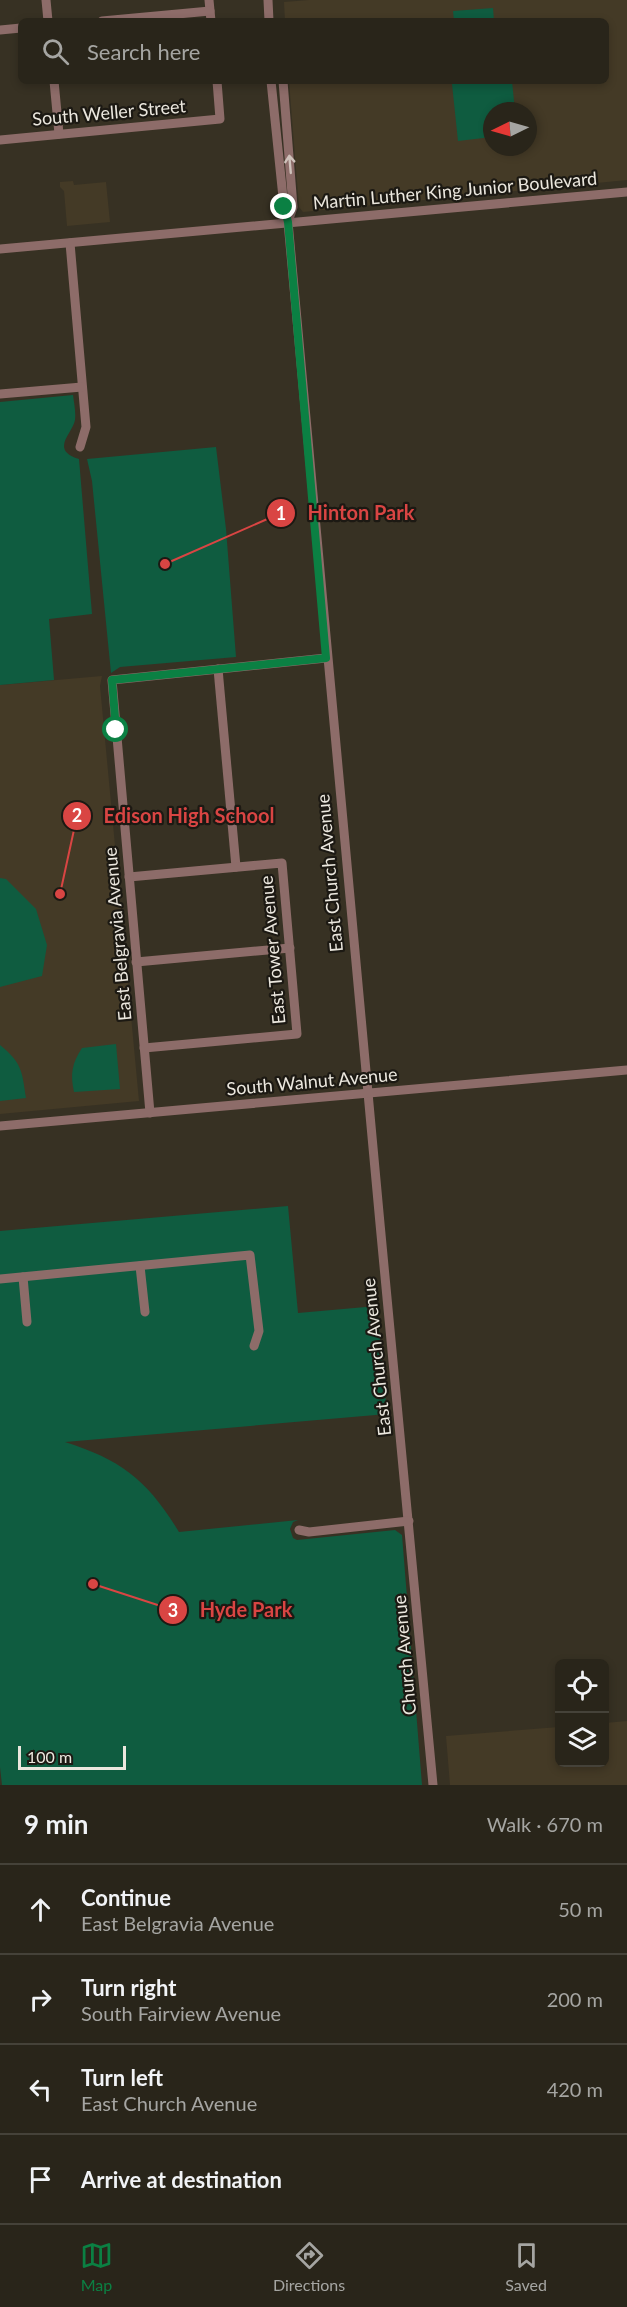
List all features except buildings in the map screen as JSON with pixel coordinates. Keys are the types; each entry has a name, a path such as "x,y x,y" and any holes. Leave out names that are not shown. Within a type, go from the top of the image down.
{"street":[{"path":"46,0 48,18"},
{"path":"167,18 211,16 209,0"},
{"path":"267,0 269,18"},
{"path":"0,30 18,28"},
{"path":"54,84 59,134"},
{"name":"South Weller Street","path":"0,140 220,119 217,84"},
{"name":"East Church Avenue","path":"271,84 284,207 288,222 366,1094 409,1521"},
{"name":"East Church Avenue","path":"283,84 293,207 288,222"},
{"name":"Martin Luther King Junior Boulevard","path":"0,249 627,192"},
{"path":"70,243 86,427 80,447"},
{"path":"0,394 82,387"},
{"path":"218,669 326,658"},
{"name":"East Belgravia Avenue","path":"150,1113 112,680 218,669"},
{"name":"East Tower Avenue","path":"144,1048 297,1034 282,863 236,867 218,669"},
{"path":"129,877 236,867"},
{"path":"136,962 290,948"},
{"name":"South Walnut Avenue","path":"0,1126 627,1071"},
{"path":"0,1279 250,1255 259,1331 255,1346"},
{"path":"140,1266 145,1312"},
{"path":"23,1277 27,1322"},
{"path":"299,1530 309,1532 409,1521"},
{"name":"Church Avenue","path":"409,1521 433,1785"}],"shaded area":[{"path":"309,0 627,0 627,180 303,212 299,207 289,84 609,84 609,18 285,18 284,2"},
{"path":"73,181 74,185 106,182 110,222 67,226 64,191 60,187 60,182"},
{"path":"102,676 100,686 139,1101 0,1114 0,685"},
{"path":"627,1721 627,1785 450,1785 446,1736 555,1727 555,1767 609,1767 609,1723"}],"green space":[{"path":"493,8 494,18 454,18 453,11"},
{"path":"452,84 512,84 514,102 483,102 483,138 458,141"},
{"path":"73,395 75,420 64,446 65,451 79,459 92,614 49,619 54,680 0,685 0,402"},
{"path":"216,447 226,529 236,657 120,667 111,673 92,481 87,459"},
{"path":"0,878 6,879 36,909 47,945 42,976 0,987"},
{"path":"116,1044 120,1089 74,1092 73,1069 82,1048"},
{"path":"0,1045 13,1057 20,1068 26,1098 0,1101"},
{"path":"288,1206 298,1313 377,1306 387,1414 65,1442 102,1456 132,1475 156,1499 179,1532 298,1520 293,1522 290,1529 293,1538 297,1540 395,1530 402,1535 422,1785 2,1785 0,1767 0,1231"}],"place":[{"name":"Hinton Park","path":"165,564"},
{"name":"Edison High School","path":"60,894"},
{"name":"Hyde Park","path":"93,1584"}],"route":[{"path":"116,730 112,680 326,658 288,222 284,207"}]}
